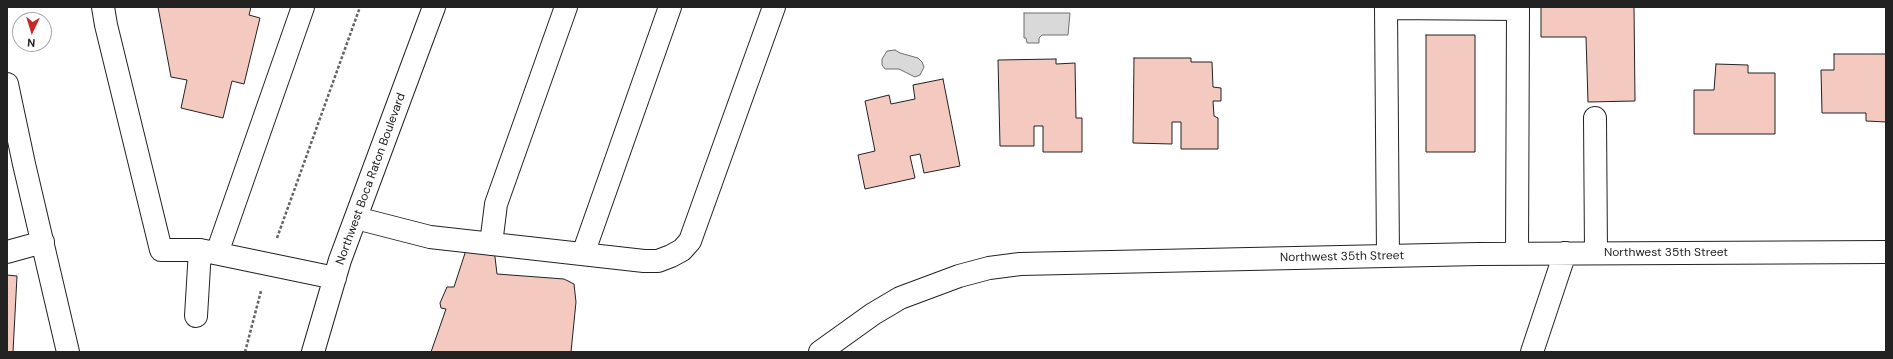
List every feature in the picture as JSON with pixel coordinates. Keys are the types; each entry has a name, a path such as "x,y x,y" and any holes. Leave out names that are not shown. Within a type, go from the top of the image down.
{"street":[{"path":"103,7 106,26 161,250 208,251 335,278"},
{"path":"196,316 208,251 303,7"},
{"name":"Northwest Boca Raton Boulevard","path":"314,352 335,278 434,7"},
{"path":"491,244 496,204 566,7"},
{"path":"583,254 670,7"},
{"path":"356,218 430,237 644,261 658,261 682,250 690,241 774,7"},
{"path":"1388,256 1386,8 1518,9 1517,254"},
{"path":"7,84 14,155 43,242 68,352"},
{"path":"1595,118 1596,253"},
{"path":"7,252 43,242"},
{"name":"Northwest 35th Street","path":"820,352 873,314 900,298 959,276 989,268 1052,262 1564,253 1886,252"},
{"path":"1532,352 1564,253"}],"path":[{"path":"245,352 268,264 360,7"}],"shaded area":[{"path":"1024,13 1070,13 1068,35 1042,35 1039,38 1039,43 1027,43 1026,38 1024,38"},
{"path":"895,50 918,58 922,62 924,67 920,75 915,77 899,69 885,69 882,65 882,59 887,51"}],"building":[{"path":"158,7 251,7 249,15 260,18 244,84 232,81 223,118 181,108 187,80 171,77"},
{"path":"1541,7 1634,7 1635,101 1588,102 1586,37 1541,37"},
{"path":"1426,35 1475,35 1475,152 1426,152"},
{"path":"1834,54 1886,54 1886,122 1866,121 1866,113 1822,113 1821,70 1834,70"},
{"path":"1134,58 1191,58 1191,62 1212,62 1213,87 1221,88 1221,101 1213,101 1214,116 1218,118 1218,149 1181,149 1181,122 1172,122 1172,144 1133,143"},
{"path":"1056,59 1056,64 1075,63 1076,118 1082,118 1082,152 1043,152 1043,126 1034,126 1034,146 1000,146 998,60"},
{"path":"1716,64 1748,65 1748,73 1775,73 1775,134 1694,134 1694,90 1714,90"},
{"path":"943,79 960,166 924,173 920,154 910,156 915,178 865,189 858,155 875,151 865,101 889,95 891,104 915,99 913,85"},
{"path":"490,246 495,257 497,274 564,279 574,284 576,302 571,352 431,352 446,309 441,308 440,303 447,287 454,287 467,247"},
{"path":"7,275 17,276 13,352 7,352"}]}
